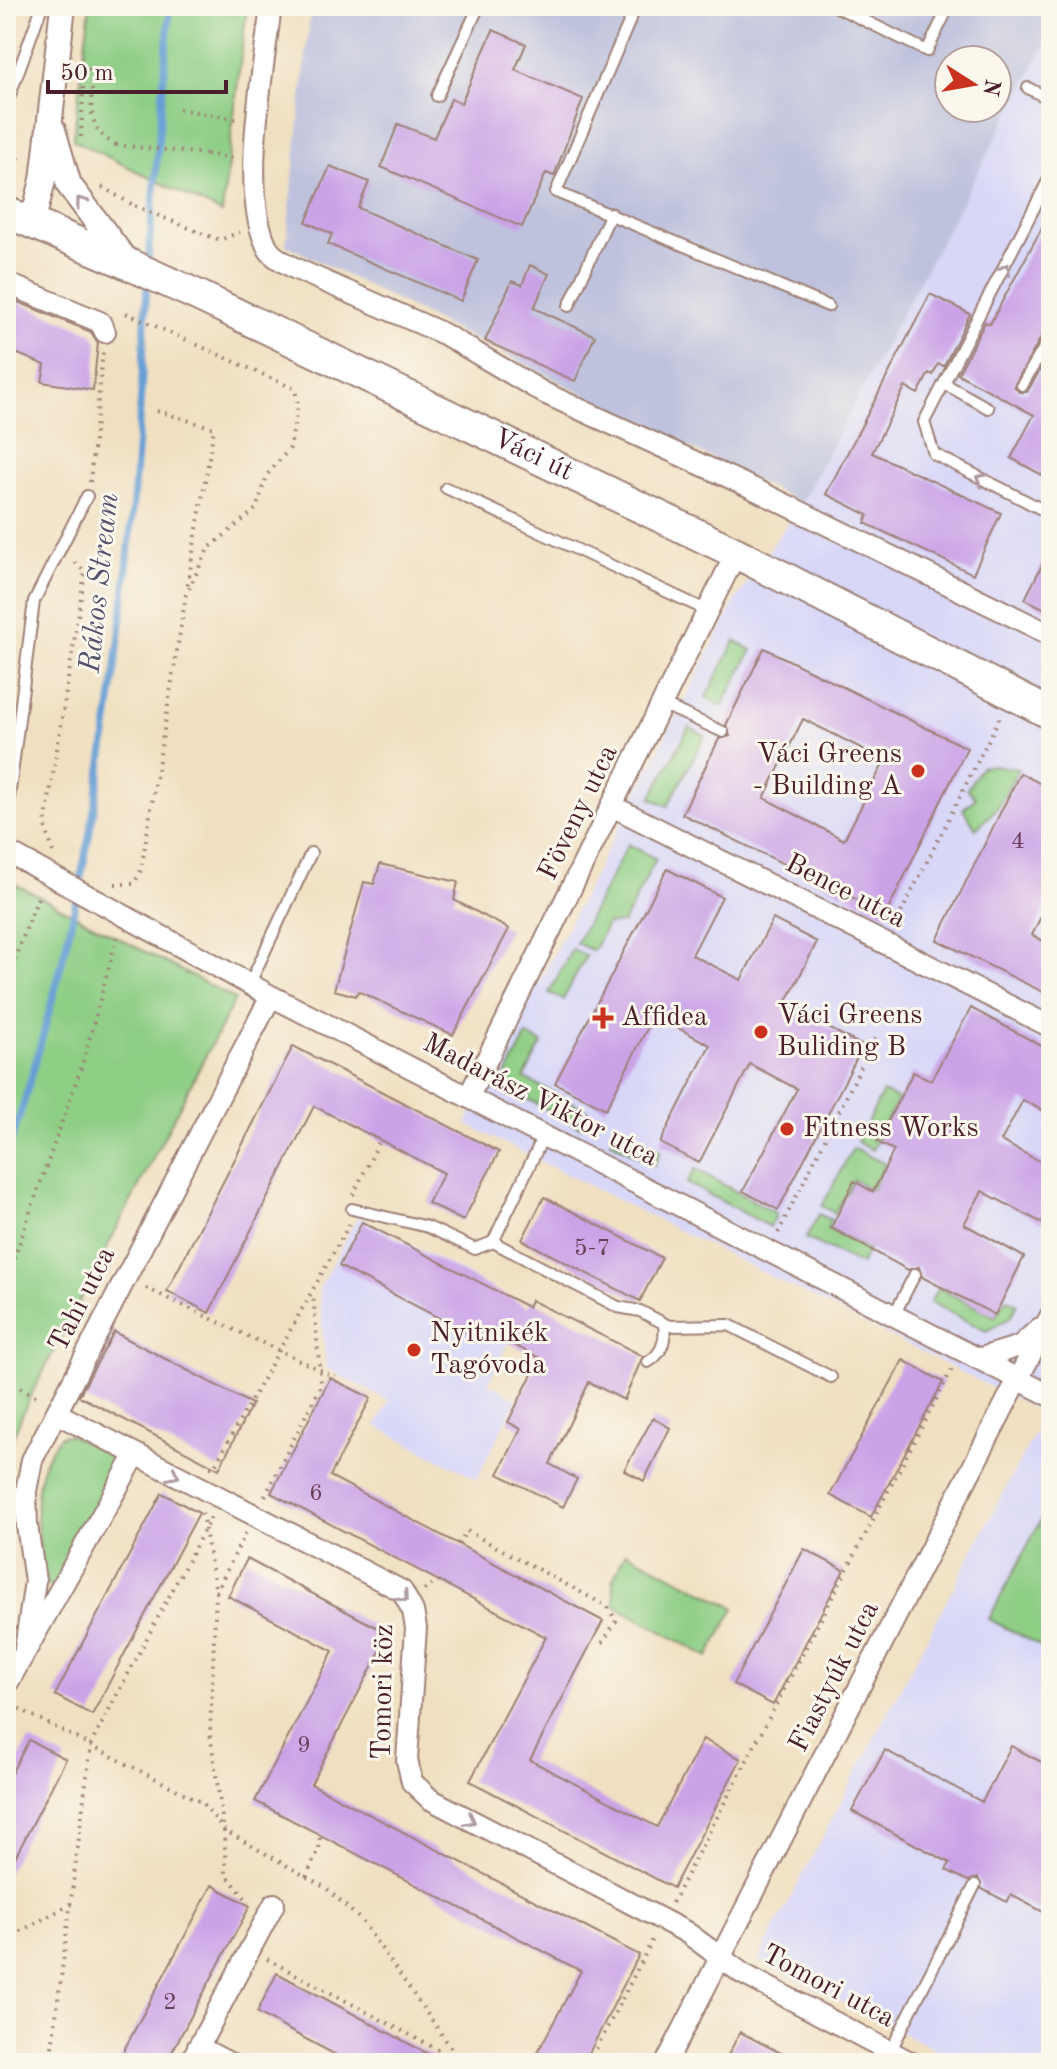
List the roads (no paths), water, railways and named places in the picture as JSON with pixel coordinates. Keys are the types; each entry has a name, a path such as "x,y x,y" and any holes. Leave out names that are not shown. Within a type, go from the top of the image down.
{"main road":[{"name":"Váci út","path":"19,218 197,295 736,553 1051,714"}],"street":[{"path":"19,218 43,180 63,6"},
{"path":"271,6 255,159 260,229 271,254 294,268 444,334 544,393 750,487 1051,635"},
{"path":"50,120 69,185 128,264"},
{"path":"6,283 100,322 105,332"},
{"name":"Föveny utca","path":"469,1096 614,807 736,553"},
{"name":"Bence utca","path":"614,807 1051,1027"},
{"name":"Madarász Viktor utca","path":"6,851 271,996 770,1249 1051,1396"},
{"name":"Tahi utca","path":"25,1649 35,1581 26,1491 32,1460 271,996"},
{"path":"981,1358 1020,1346 1049,1319"},
{"name":"Fiastyúk utca","path":"666,2063 1049,1319"},
{"name":"Tomori köz","path":"56,1413 402,1591 416,1628 407,1760 412,1782 430,1799 663,1920 721,1957"},
{"name":"Tahi utca","path":"6,1686 25,1649 61,1593 135,1456"},
{"path":"229,2063 194,2055 274,1904"},
{"name":"Tomori utca","path":"721,1957 743,1974 912,2063"}],"lane":[{"path":"6,106 42,6"},
{"path":"437,96 479,6"},
{"path":"636,6 556,192 828,306"},
{"path":"835,6 927,51 949,6"},
{"path":"1028,88 1051,100"},
{"path":"1051,175 924,422 934,454 1051,514"},
{"path":"569,306 611,213"},
{"path":"1022,385 1051,336"},
{"path":"945,384 988,408"},
{"path":"446,488 527,533 709,612"},
{"path":"6,822 34,601 54,556 87,496"},
{"path":"664,705 723,732"},
{"path":"250,983 311,853"},
{"path":"352,1209 428,1227 475,1249 493,1242 544,1135"},
{"path":"493,1242 618,1307 640,1311 664,1324 729,1325 831,1377"},
{"path":"894,1315 915,1274"},
{"path":"648,1362 656,1358 662,1347 664,1324"},
{"path":"890,2052 975,1885"}],"waterway":[{"name":"Rákos Stream","path":"148,263 170,6"},
{"name":"Rákos Stream","path":"6,1154 56,986 94,812 120,637 129,549 147,283"}],"place":[{"name":"Váci Greens - Building A","path":"918,771"},
{"name":"Affidea","path":"603,1018"},
{"name":"Váci Greens Buliding B","path":"761,1032"},
{"name":"Fitness Works","path":"787,1129"},
{"name":"Nyitnikék Tagóvoda","path":"414,1350"}]}
